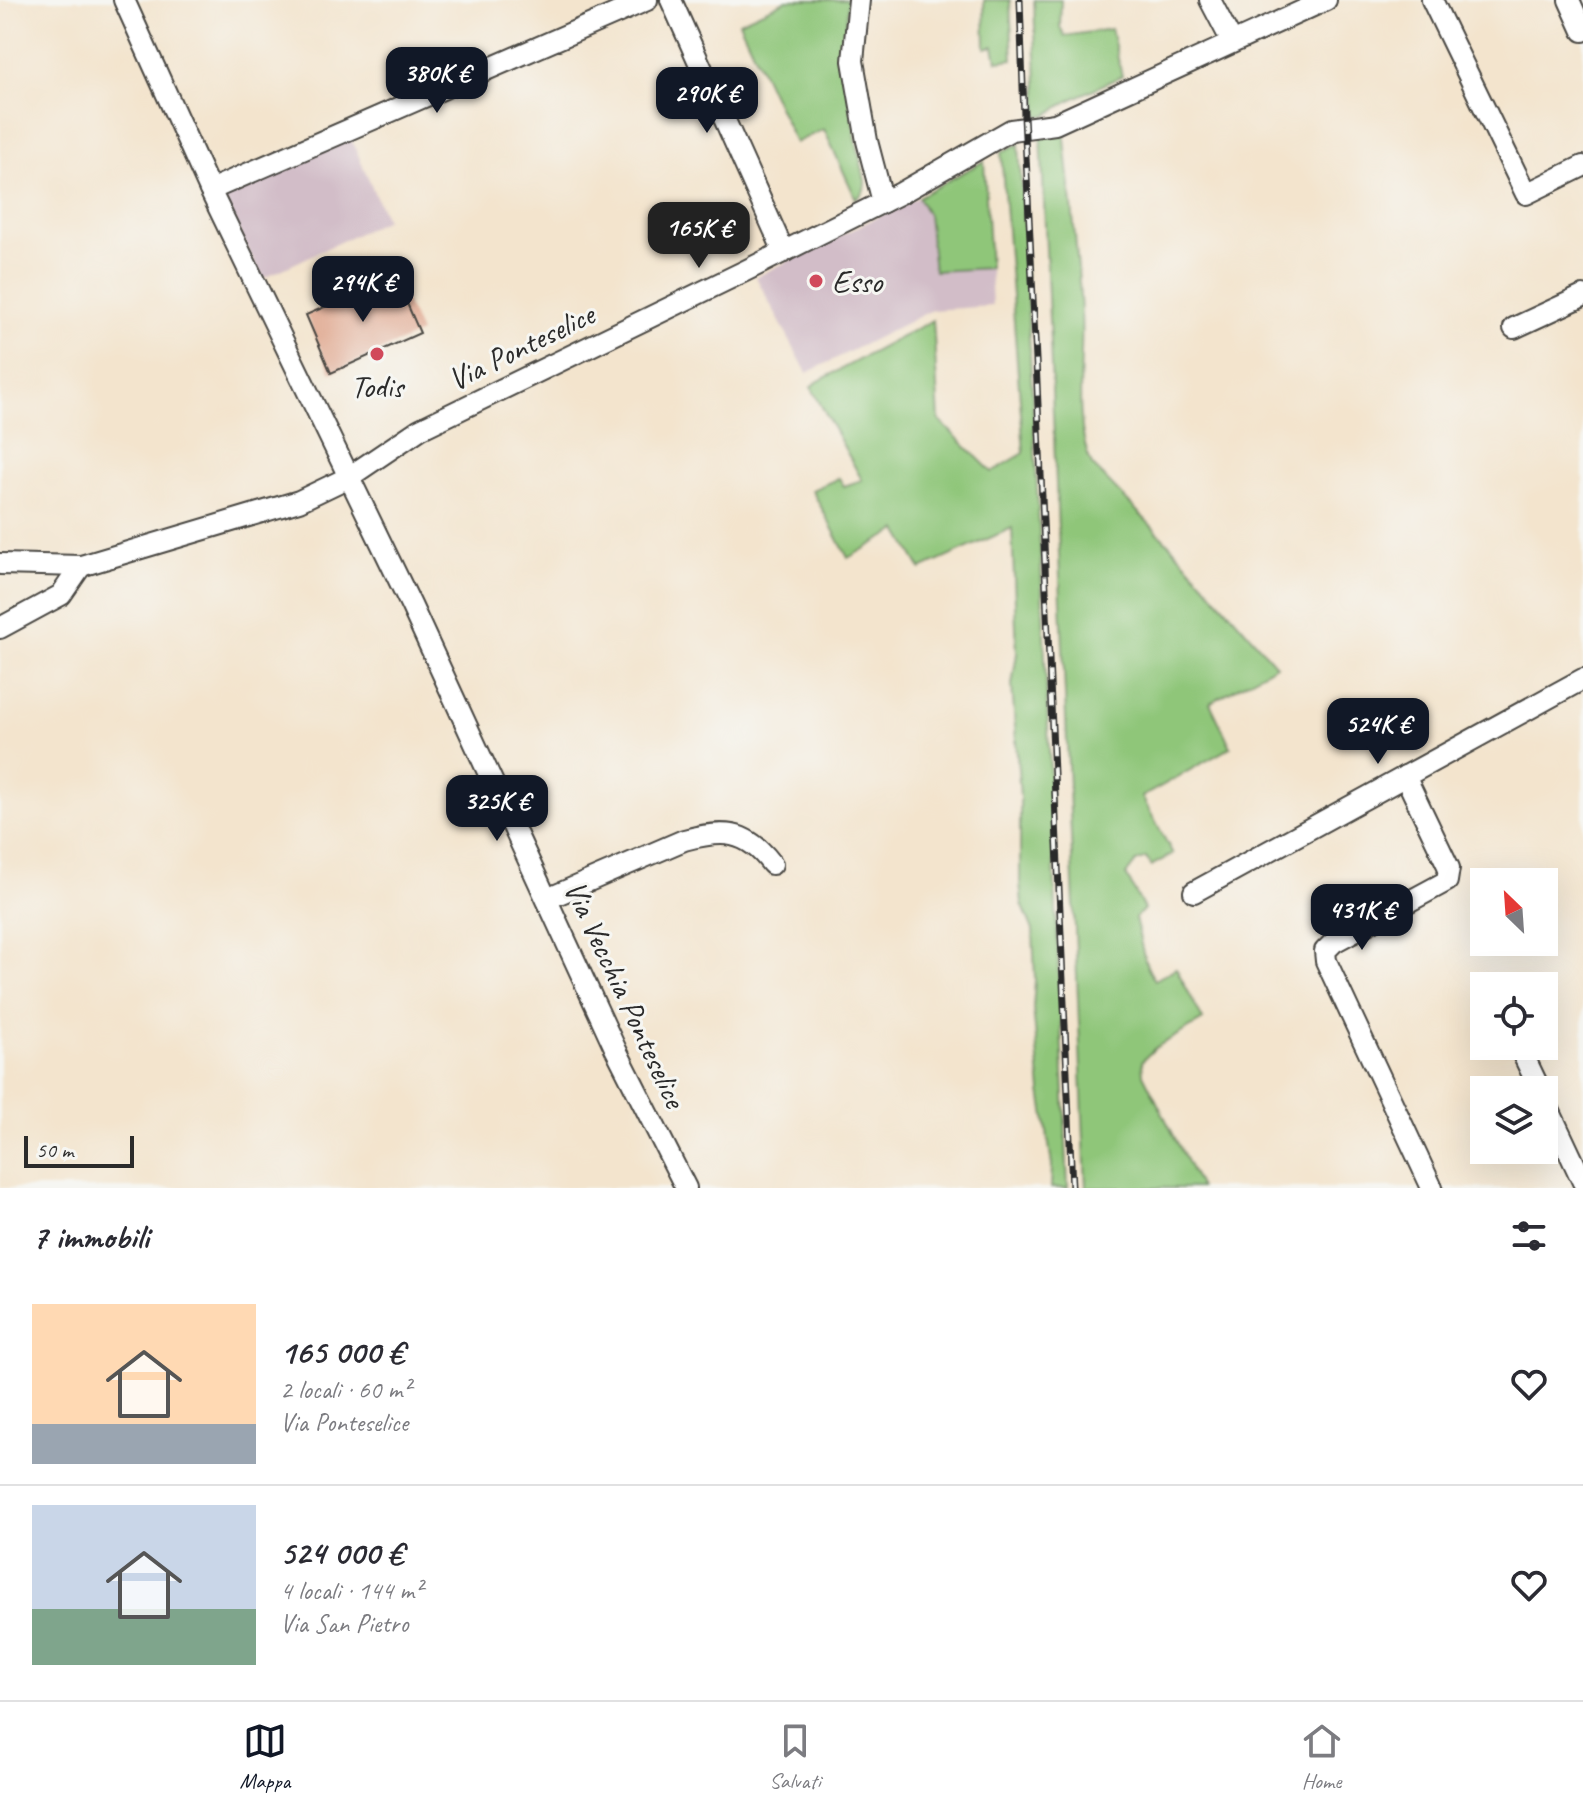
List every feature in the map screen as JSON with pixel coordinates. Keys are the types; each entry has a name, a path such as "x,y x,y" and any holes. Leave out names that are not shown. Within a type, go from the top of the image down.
{"street":[{"name":"Via Vecchia Ponteselice","path":"124,0 210,190 411,605 616,1050 686,1188"},
{"path":"210,190 647,0"},
{"path":"671,0 784,252"},
{"path":"859,0 853,61 867,141 883,202"},
{"path":"1210,0 1232,42"},
{"name":"Via Ponteselice","path":"0,564 81,566 299,501 349,477 420,429 883,202 1011,130 1055,124 1326,0"},
{"path":"1432,0 1526,194 1583,166"},
{"path":"1569,0 1583,31"},
{"path":"1514,328 1583,296"},
{"path":"0,628 61,595 81,566"},
{"path":"1194,892 1583,679"},
{"path":"1405,776 1449,868 1447,881 1334,942 1325,951 1326,961 1432,1188"},
{"path":"547,899 684,840 705,834 744,837 772,864"},
{"path":"1558,1129 1583,1182"}],"shaded area":[{"path":"350,136 386,220 262,279 220,191"},
{"path":"918,197 928,215 934,271 990,268 992,306 932,310 807,373 756,277"}],"green space":[{"path":"787,0 848,0 846,46 849,91 865,181 863,192 856,199 824,129 795,143 739,22"},
{"path":"984,0 1010,0 1013,59 997,61 994,46 985,48"},
{"path":"1034,0 1061,0 1060,27 1065,36 1111,29 1122,76 1070,100 1047,115 1038,116"},
{"path":"1064,129 1081,313 1082,430 1092,465 1175,550 1276,665 1210,703 1231,747 1142,797 1173,854 1151,866 1146,858 1136,862 1126,875 1144,909 1135,919 1150,973 1155,980 1176,968 1203,1020 1155,1048 1142,1061 1143,1074 1200,1188 1086,1188 1041,132"},
{"path":"1019,144 1068,1188 1051,1188 1052,1165 1033,1008 1033,930 1022,904 1020,882 1020,797 1012,685 1017,653 1012,528 921,569 898,530 848,558 812,490 839,478 844,486 862,480 811,387 933,320 939,420 992,472 1024,453 1001,152"},
{"path":"984,161 990,268 934,271 928,215 918,197"}],"building":[{"path":"395,276 420,333 331,373 306,315"}],"railway":[{"path":"1020,0 1072,1188"}],"place":[{"name":"Esso","path":"816,281"},
{"name":"Todis","path":"377,354"}]}
